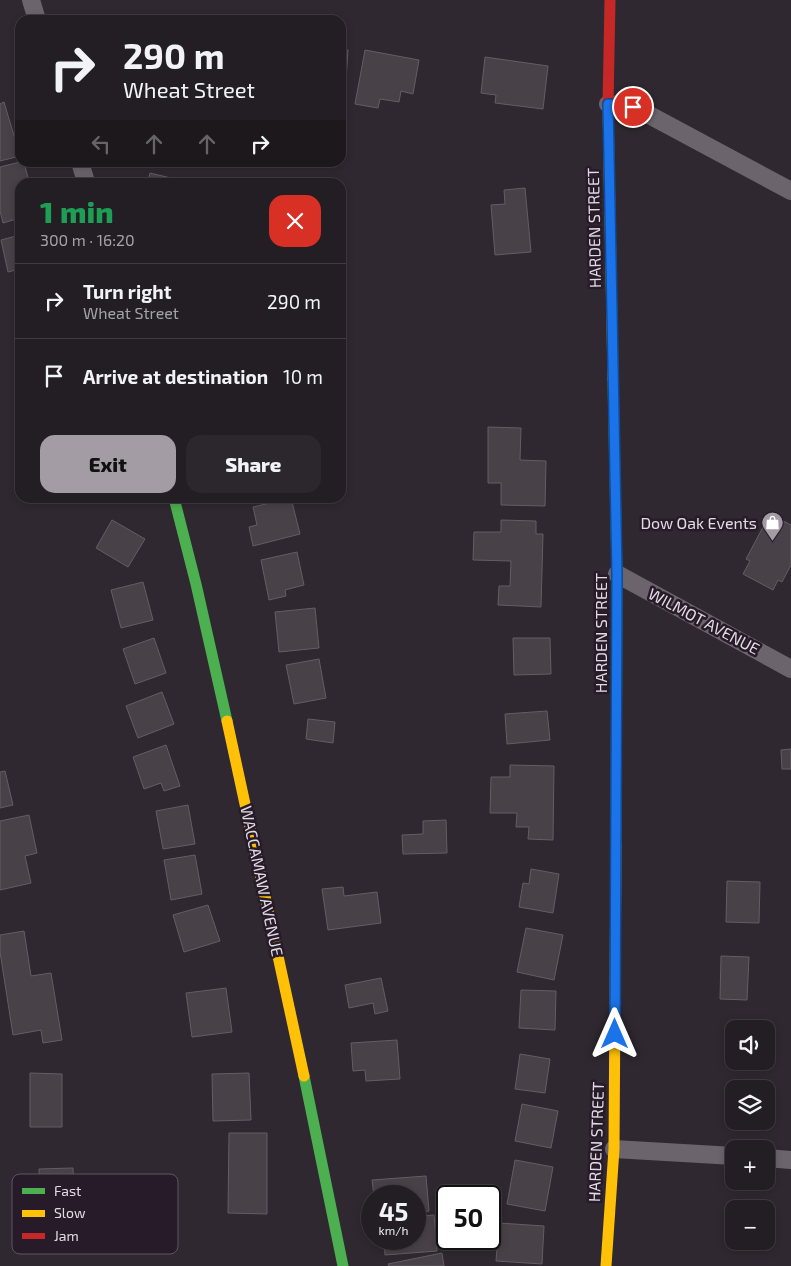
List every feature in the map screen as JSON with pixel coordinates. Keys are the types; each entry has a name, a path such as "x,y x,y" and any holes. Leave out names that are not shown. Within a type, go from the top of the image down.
{"main road":[{"name":"HARDEN STREET","path":"606,1266 614,1149 617,574 608,104 610,0"},
{"name":"WACCAMAW AVENUE","path":"175,503 229,727 313,1112 343,1266"}],"street":[{"path":"31,0 36,15"},
{"path":"608,104 623,105 640,110 791,191"},
{"name":"WILMOT AVENUE","path":"617,574 791,668"},
{"path":"614,1149 725,1155"},
{"path":"775,1159 791,1160"}],"building":[{"path":"346,50 348,50 346,80"},
{"path":"365,50 419,60 413,94 401,91 399,102 380,99 378,108 355,104"},
{"path":"485,57 548,66 543,109 495,103 496,95 481,93"},
{"path":"4,102 15,139 15,157 0,161 0,104"},
{"path":"15,163 15,167 25,167 28,178 15,178 15,219 3,223 0,211 0,167"},
{"path":"150,173 171,178 149,178"},
{"path":"525,188 531,252 495,255 491,205 505,204 504,190"},
{"path":"15,236 15,270 8,272 1,240"},
{"path":"488,427 521,428 520,460 546,461 545,506 501,505 501,483 488,483"},
{"path":"270,503 292,503 300,534 253,546 249,527 257,525 253,507"},
{"name":"Dow Oak Events","path":"770,514 791,525 791,565 782,582 778,580 773,590 743,574 750,561 746,559"},
{"path":"112,520 145,539 128,567 96,548"},
{"path":"501,520 536,521 536,534 543,534 541,607 498,605 499,586 510,586 511,561 473,560 474,532 501,532"},
{"path":"297,552 304,585 285,590 286,596 269,600 261,560"},
{"path":"143,582 153,620 121,628 111,590"},
{"path":"315,608 319,648 279,652 275,612"},
{"path":"154,638 166,673 135,684 123,649"},
{"path":"513,638 550,638 551,674 514,675"},
{"path":"319,659 326,698 294,704 286,665"},
{"path":"162,692 174,724 138,738 126,706"},
{"path":"547,711 550,740 507,744 505,714"},
{"path":"308,719 335,722 333,743 306,739"},
{"path":"166,745 180,786 164,791 161,783 144,789 133,757"},
{"path":"791,749 791,769 782,769 781,750"},
{"path":"510,765 554,766 553,840 528,839 529,827 516,827 517,813 490,813 491,777 510,777"},
{"path":"5,771 13,805 0,808 0,772"},
{"path":"188,805 195,844 163,849 156,811"},
{"path":"29,815 37,853 25,856 31,883 0,890 0,821"},
{"path":"446,820 447,853 403,854 402,835 423,834 423,821"},
{"path":"195,855 202,894 171,900 164,860"},
{"path":"531,869 559,874 553,913 519,907 523,883 529,884"},
{"path":"727,881 760,882 759,923 726,922"},
{"path":"343,887 344,896 377,892 381,923 328,930 322,889"},
{"path":"208,905 220,941 184,952 173,915"},
{"path":"526,928 563,935 554,980 517,972"},
{"path":"24,931 31,976 51,973 62,1040 43,1043 41,1030 13,1035 0,952 0,935"},
{"path":"721,956 749,957 747,1000 720,999"},
{"path":"381,978 388,1011 375,1014 373,1003 349,1008 345,985"},
{"path":"226,988 232,1032 192,1037 186,993"},
{"path":"521,990 556,991 555,1030 519,1028"},
{"path":"397,1040 400,1079 366,1081 365,1070 353,1071 351,1043"},
{"path":"520,1054 550,1059 545,1093 515,1089"},
{"path":"30,1073 62,1074 62,1127 30,1127"},
{"path":"249,1073 251,1120 213,1121 212,1074"},
{"path":"522,1104 558,1111 551,1148 515,1141"},
{"path":"229,1133 267,1133 267,1214 228,1213"},
{"path":"515,1160 553,1167 545,1211 507,1204"},
{"path":"73,1168 73,1174 39,1174 39,1169"},
{"path":"426,1176 429,1211 426,1211 426,1185 373,1185 372,1180"},
{"path":"434,1215 437,1251 385,1255 385,1250 426,1250 426,1216"},
{"path":"501,1223 544,1226 542,1264 496,1261 497,1250 501,1250"},
{"path":"442,1253 444,1266 389,1266 388,1264"}],"traffic: fast":[{"path":"613,379 617,574 616,845"},
{"path":"175,503 227,721"},
{"path":"304,1076 343,1266"}],"traffic: slow":[{"path":"608,105 613,379"},
{"path":"227,721 304,1076"},
{"path":"606,1266 614,1149 616,845"}],"traffic: jam":[{"path":"608,105 610,0"}],"place":[{"name":"Dow Oak Events","path":"773,542"}],"route":[{"path":"615,1034 617,574 608,104 633,107"}]}
